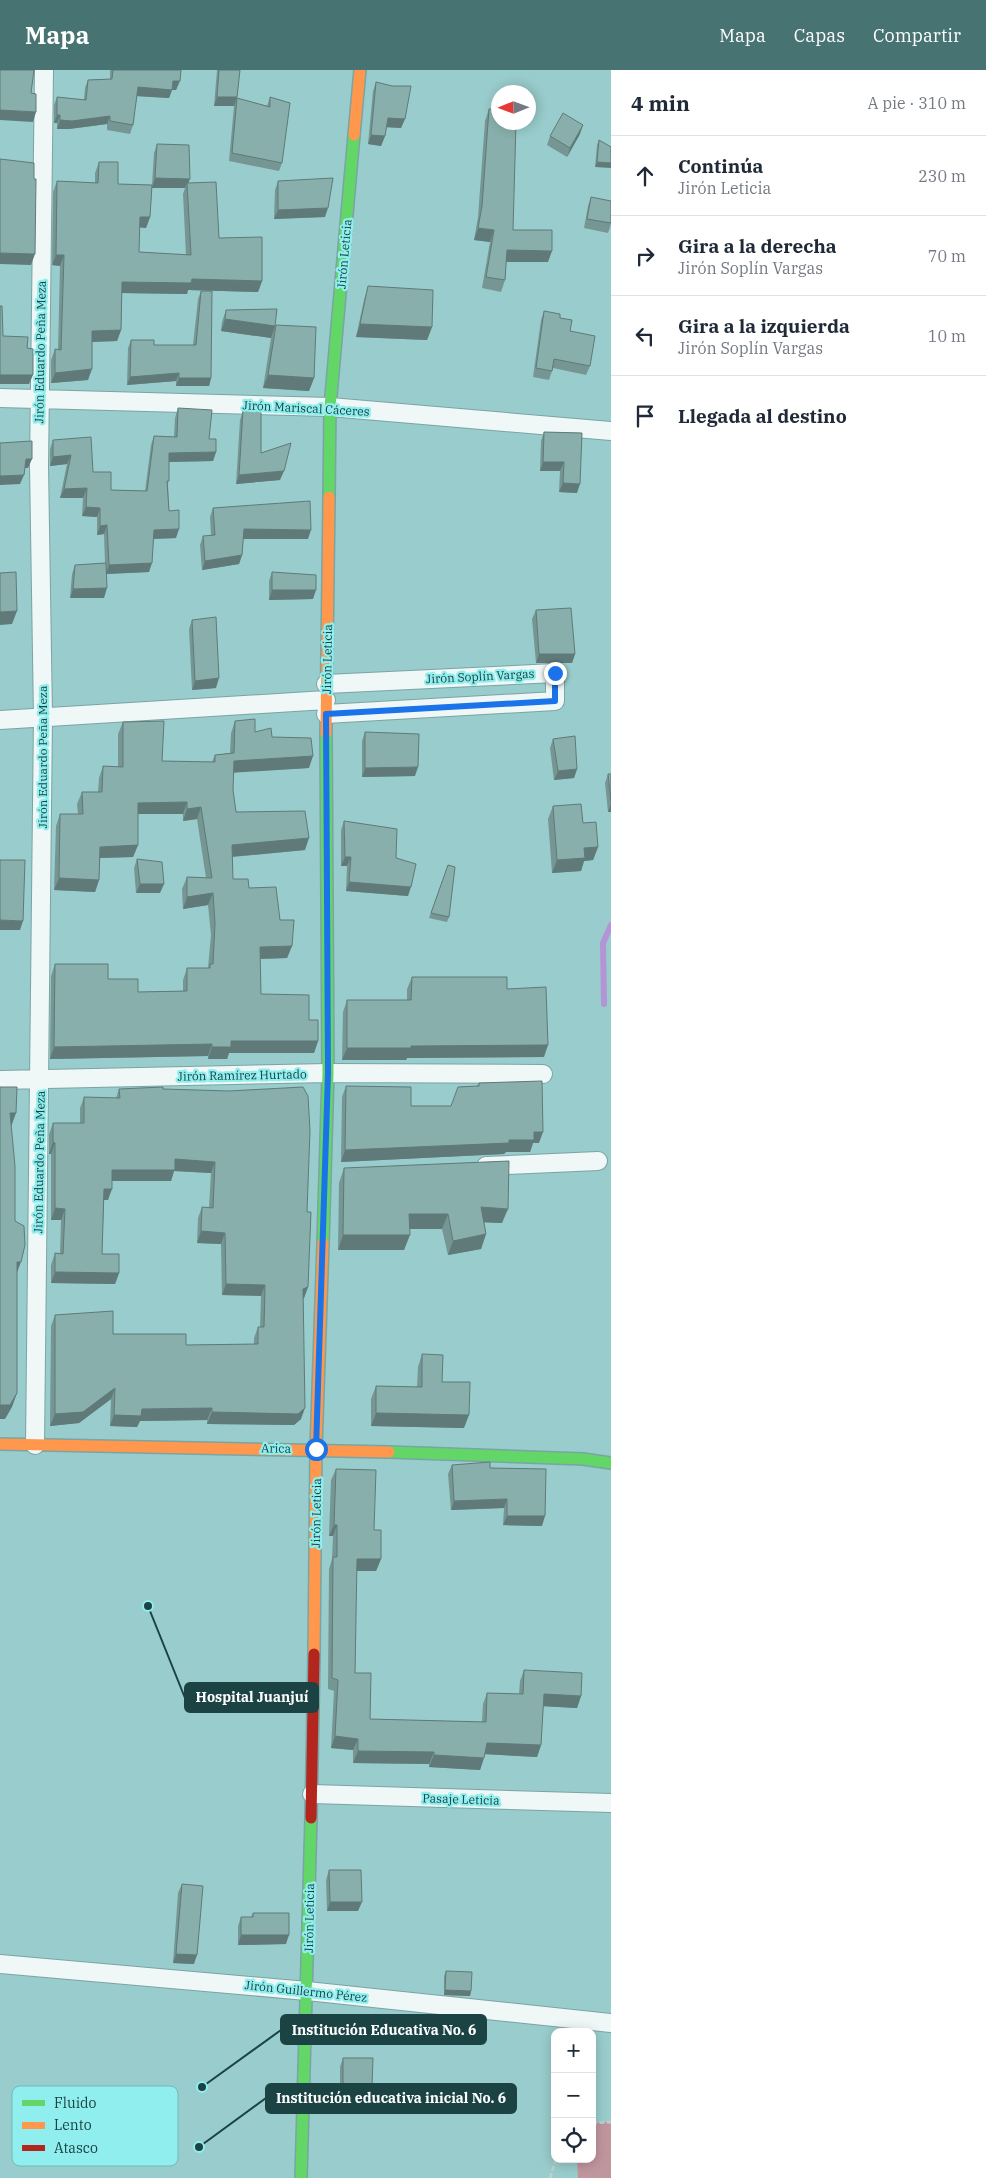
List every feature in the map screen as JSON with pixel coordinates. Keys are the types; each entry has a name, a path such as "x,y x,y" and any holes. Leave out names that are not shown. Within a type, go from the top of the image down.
{"main road":[{"name":"Jirón Leticia","path":"301,2178 312,1794 316,1449 328,1073 326,699 330,408 360,70"},
{"name":"Arica","path":"0,1444 316,1449 583,1459 611,1463"}],"street":[{"name":"Jirón Eduardo Peña Meza","path":"35,1444 43,717 39,400 44,70"},
{"name":"Jirón Mariscal Cáceres","path":"0,398 330,408 611,430"},
{"name":"Jirón Soplín Vargas","path":"0,720 326,699 555,673 555,701 326,699"},
{"name":"Jirón Ramírez Hurtado","path":"0,1080 328,1073 543,1074"},
{"path":"471,1166 598,1161"},
{"path":"324,1172 344,1172"},
{"name":"Pasaje Leticia","path":"312,1794 611,1803"},
{"name":"Jirón Guillermo Pérez","path":"0,1964 307,1991 611,2023"}],"path":[{"path":"596,2123 611,2122"},
{"path":"550,2178 555,2163"}],"shaded area":[{"path":"611,2122 611,2178 578,2178 577,2163 596,2163 596,2123"}],"building":[{"path":"0,70 34,70 31,93 36,94 36,112 0,110"},
{"path":"113,70 181,70 180,81 173,81 172,90 138,87 133,125 110,121 110,116 72,121 60,120 60,115 57,115 57,97 86,100 88,80 112,79"},
{"path":"219,70 240,70 237,97 217,97"},
{"path":"376,82 392,86 411,86 405,119 388,118 385,136 371,135"},
{"path":"270,97 290,103 282,163 232,153 237,98 270,107"},
{"path":"489,109 491,109 491,130 516,130 513,230 552,230 552,251 507,250 505,280 486,277 494,230 478,228 482,206"},
{"path":"563,113 583,125 570,148 550,136"},
{"path":"599,140 611,147 611,163 597,162"},
{"path":"157,144 189,145 190,179 155,178"},
{"path":"0,159 34,163 34,179 36,179 35,254 0,253"},
{"path":"99,162 118,162 118,184 152,185 150,217 140,217 139,252 191,255 187,183 216,182 219,238 262,237 262,281 192,279 191,283 122,282 121,330 92,331 92,369 55,373 55,349 61,350 64,255 56,255 57,181 98,183"},
{"path":"333,178 328,208 278,210 278,181"},
{"path":"591,197 611,201 611,223 587,219"},
{"path":"368,286 433,290 432,327 360,324"},
{"path":"201,291 212,291 211,378 179,378 179,373 130,377 131,340 154,340 154,345 196,345"},
{"path":"0,306 2,306 3,336 28,337 27,348 33,349 33,375 0,375"},
{"path":"277,309 275,326 225,319 226,310"},
{"path":"544,311 560,314 560,318 572,320 570,331 595,336 590,366 554,359 552,371 536,368"},
{"path":"276,325 316,327 314,378 268,375"},
{"path":"178,408 212,410 209,439 216,439 216,452 169,453 169,481 167,481 169,511 179,510 179,529 154,530 152,563 109,565 107,525 100,526 100,508 86,507 87,488 64,489 71,455 53,457 53,440 91,437 93,472 111,472 111,490 147,491 154,436 177,437"},
{"path":"243,410 261,410 261,453 291,443 284,471 239,475"},
{"path":"544,432 582,433 580,484 563,483 564,462 543,462"},
{"path":"32,441 32,459 26,459 24,475 0,476 0,443"},
{"path":"310,501 311,530 244,529 242,555 205,561 203,536 215,535 213,508"},
{"path":"106,563 107,588 73,589 75,565"},
{"path":"16,572 17,611 0,612 0,573"},
{"path":"272,572 316,575 316,590 272,590"},
{"path":"571,608 575,654 539,654 536,610"},
{"path":"216,617 219,678 195,681 192,620"},
{"path":"255,719 255,732 271,728 272,737 311,738 313,756 234,761 233,790 236,812 305,811 309,838 232,845 233,879 248,879 249,888 276,887 280,920 294,920 292,946 260,947 261,994 309,995 309,1020 318,1020 318,1041 231,1041 231,1047 212,1047 212,1044 54,1047 55,964 108,964 108,979 138,979 138,992 187,991 187,968 210,968 210,964 213,964 215,923 213,893 187,897 187,877 212,878 201,807 187,809 187,802 138,803 138,845 100,847 99,880 59,878 60,814 83,814 82,792 102,792 103,766 123,767 123,722 164,721 162,761 215,762 215,755 234,753 235,721"},
{"path":"365,732 419,734 418,767 365,768"},
{"path":"575,736 577,769 558,771 553,739"},
{"path":"608,774 611,774 611,802"},
{"path":"581,804 583,823 596,822 598,847 584,848 585,858 557,860 553,806"},
{"path":"344,821 397,829 396,858 416,864 411,887 349,882 351,857 345,857"},
{"path":"137,859 162,862 164,884 140,884"},
{"path":"0,860 25,860 23,921 0,920"},
{"path":"448,865 455,867 449,917 431,913"},
{"path":"412,977 507,977 507,989 546,987 548,1045 347,1048 347,1000 411,1000"},
{"path":"542,1081 543,1132 534,1132 534,1140 509,1140 509,1143 345,1150 346,1086 411,1087 411,1106 451,1106 458,1087 479,1086 479,1083"},
{"path":"0,1087 17,1087 16,1113 10,1113 15,1166 15,1221 24,1226 25,1245 21,1262 17,1262 17,1393 10,1405 0,1405"},
{"path":"163,1087 163,1089 229,1091 303,1087 308,1096 310,1131 307,1212 311,1212 308,1287 303,1289 305,1408 298,1414 212,1412 212,1408 142,1409 141,1416 114,1415 115,1388 83,1412 55,1414 55,1315 113,1311 113,1334 186,1334 186,1345 258,1344 258,1327 264,1327 265,1285 226,1284 225,1233 201,1231 202,1207 213,1208 215,1162 175,1159 175,1170 112,1170 112,1189 104,1189 102,1254 119,1254 119,1273 55,1272 55,1253 63,1254 65,1209 55,1208 55,1143 53,1142 53,1123 84,1123 84,1097 120,1098 119,1089"},
{"path":"509,1161 508,1209 481,1207 486,1234 453,1241 448,1214 409,1214 410,1235 343,1235 344,1168"},
{"path":"422,1354 443,1355 442,1382 470,1382 469,1415 376,1413 376,1386 422,1387"},
{"path":"490,1462 490,1468 546,1469 545,1516 507,1516 507,1499 454,1501 452,1465"},
{"path":"336,1469 376,1470 374,1530 381,1530 381,1559 357,1559 355,1673 371,1673 370,1719 486,1722 487,1693 523,1694 524,1670 582,1673 581,1696 544,1694 541,1745 487,1743 484,1758 434,1755 434,1752 358,1751 358,1739 335,1736 338,1680 332,1678 333,1557 337,1557 337,1525 334,1525"},
{"path":"329,1870 361,1870 362,1902 330,1902"},
{"path":"182,1884 203,1886 197,1955 176,1954"},
{"path":"253,1913 289,1913 289,1935 241,1935 241,1917 253,1917"},
{"path":"446,1971 472,1972 471,1991 445,1990"},
{"path":"343,2058 373,2058 372,2086 343,2085"}],"waterway":[{"path":"604,1004 603,943 611,925"}],"traffic: fast":[{"path":"329,497 330,407 354,135"},
{"path":"323,1243 328,1073 326,733"},
{"path":"389,1452 583,1459 611,1463"},
{"path":"301,2178 311,1818"}],"traffic: slow":[{"path":"354,135 360,70"},
{"path":"326,733 329,497"},
{"path":"314,1654 316,1449 323,1243"},
{"path":"0,1444 389,1452"}],"traffic: jam":[{"path":"311,1818 314,1654"}],"place":[{"name":"Hospital Juanjuí","path":"148,1606"},
{"name":"Institución Educativa No. 6","path":"202,2087"},
{"name":"Institución educativa inicial No. 6","path":"199,2147"}],"route":[{"path":"316,1449 328,1073 326,714 555,701 555,673"}]}
